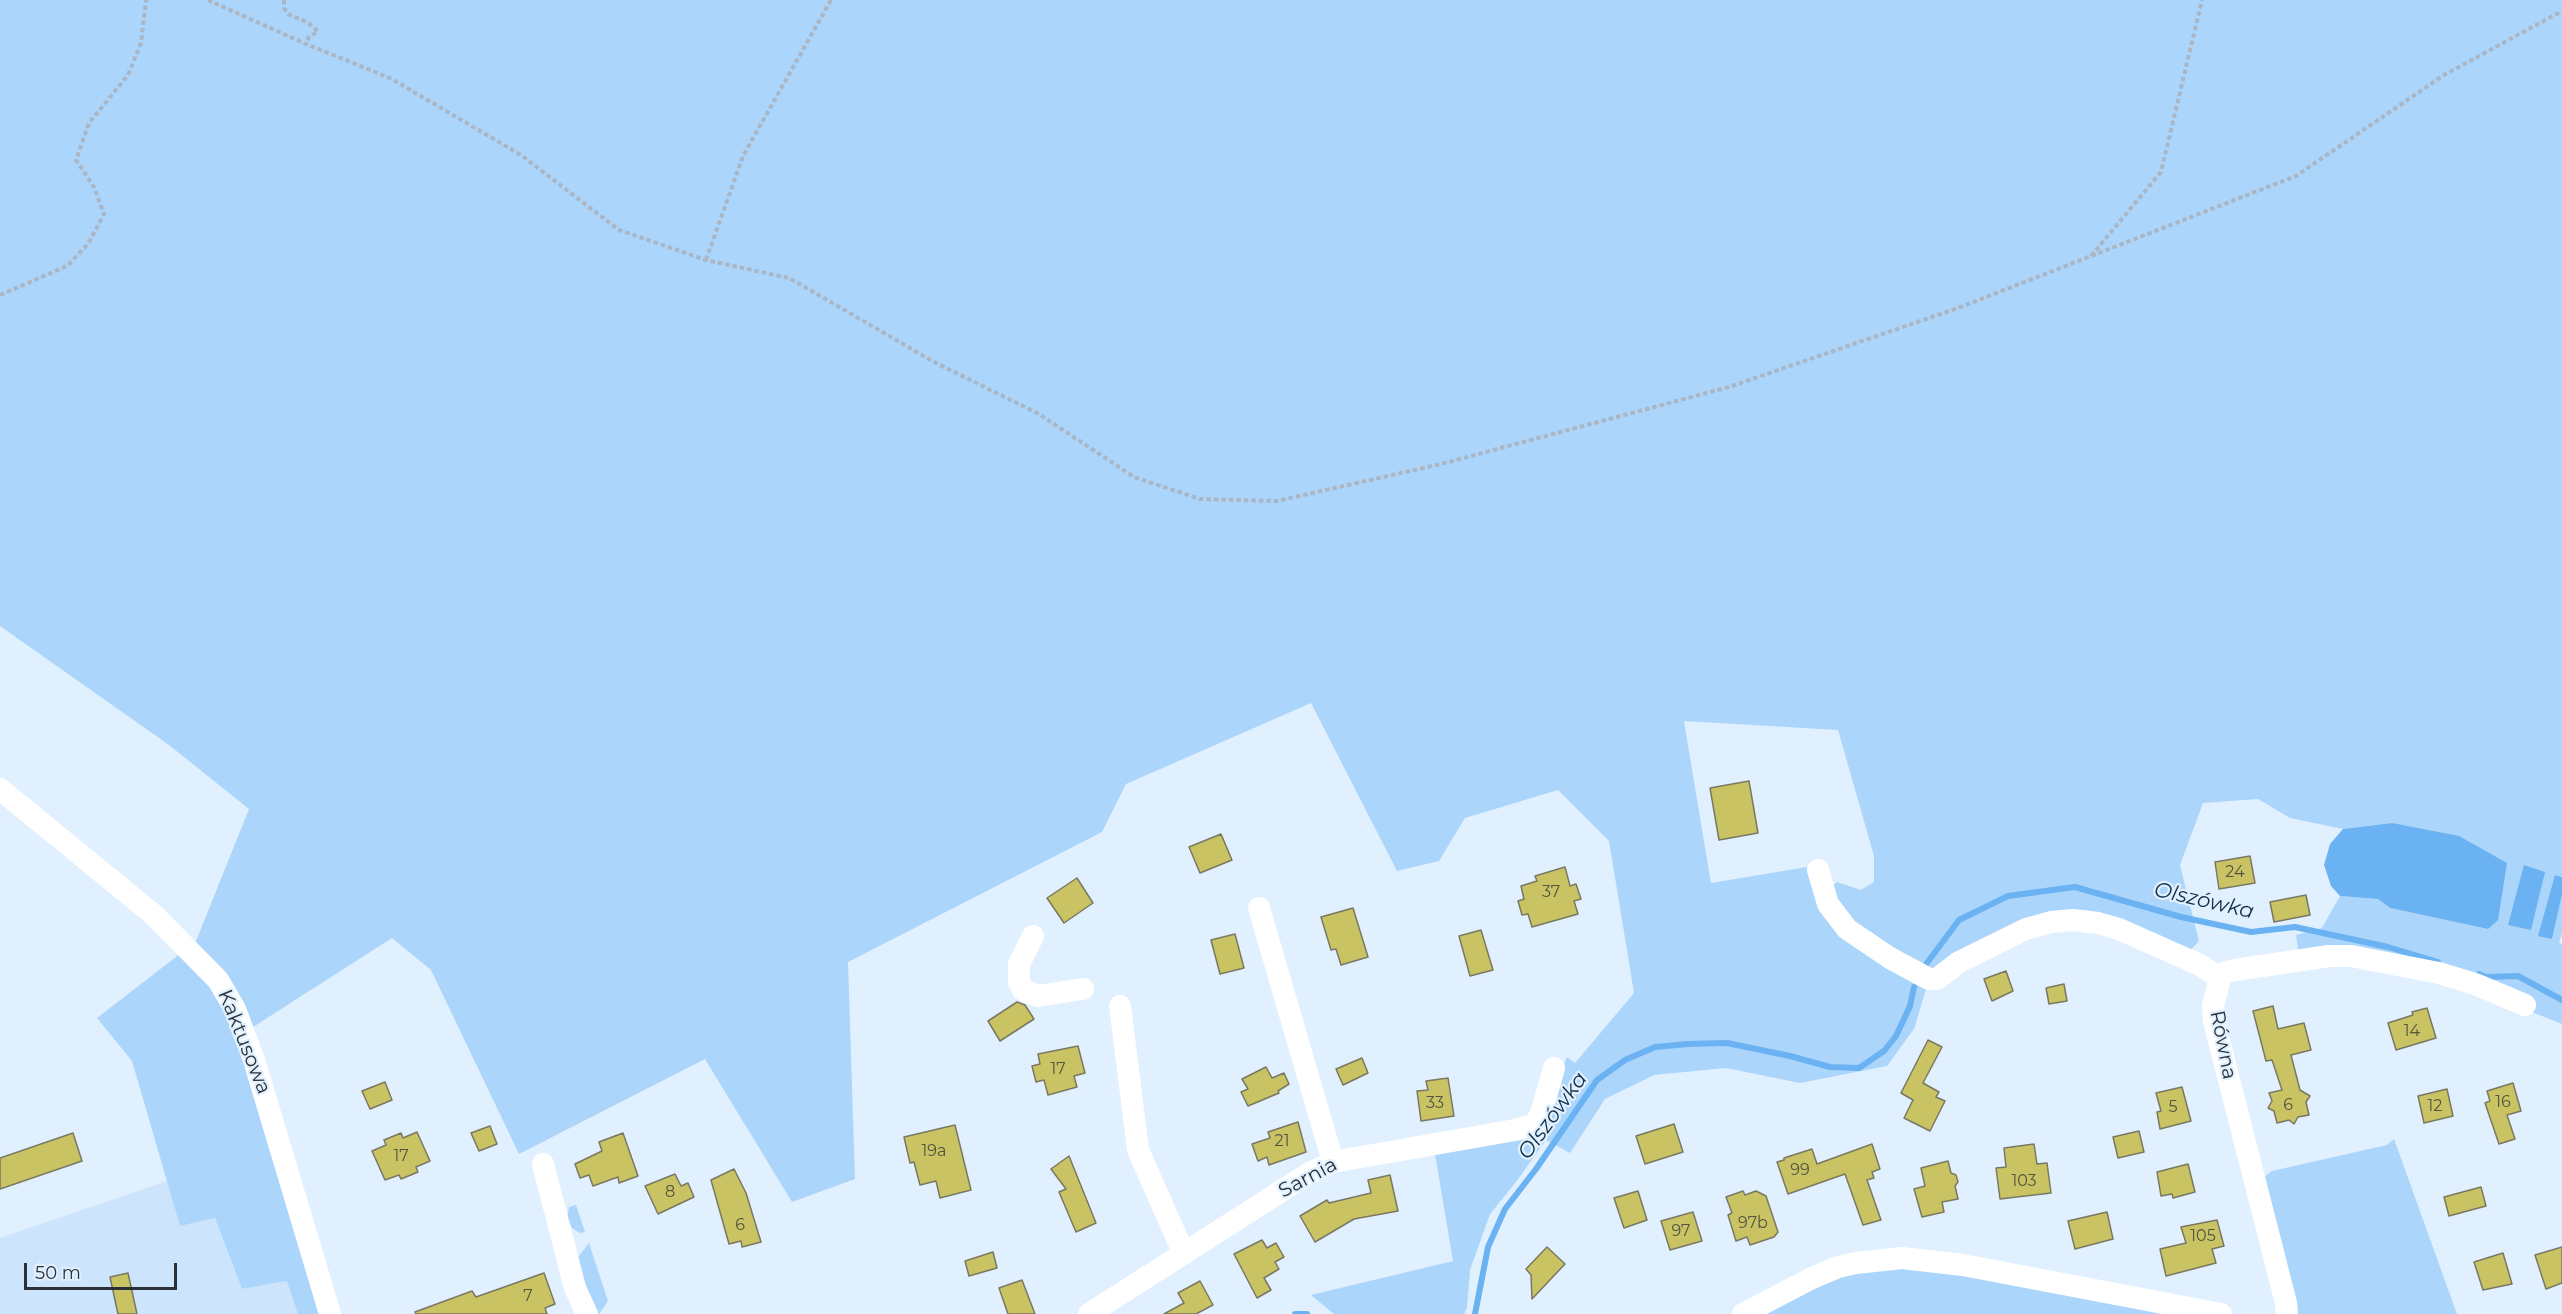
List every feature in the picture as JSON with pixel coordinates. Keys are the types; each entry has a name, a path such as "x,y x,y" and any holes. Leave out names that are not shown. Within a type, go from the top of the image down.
{"street":[{"name":"Kaktusowa","path":"0,789 154,915 218,980 235,1009 254,1060 330,1314"},
{"path":"1818,870 1828,904 1847,929 1890,958 1929,979 1937,979 1959,962 2026,929 2051,922 2073,920 2098,923 2150,941 2200,964 2220,978 2226,972 2235,970 2320,957 2350,956 2439,973 2475,984 2525,1005"},
{"path":"1259,908 1333,1162"},
{"path":"1033,936 1019,964 1019,982 1023,990 1038,996 1083,989"},
{"name":"Równa","path":"2220,978 2213,1006 2214,1022 2286,1303 2286,1314"},
{"path":"1120,1006 1138,1150 1184,1254"},
{"name":"Sarnia","path":"1089,1314 1308,1174 1333,1162 1515,1131 1533,1125 1540,1114 1554,1068"},
{"path":"543,1164 575,1288 587,1314"},
{"path":"1743,1314 1838,1267 1902,1258 1963,1265 2221,1314"}],"path":[{"path":"0,295 67,266 88,244 104,214 93,187 76,160 90,123 128,75 141,43 146,0"},
{"path":"208,0 306,44 390,78 510,149 619,230 706,260 789,278 936,363 1039,414 1134,477 1200,499 1277,501 1441,464 1729,387 1958,308 2296,176 2444,75 2562,11"},
{"path":"284,0 284,8 288,14 307,21 318,31 309,37 306,44"},
{"path":"706,260 743,156 831,0"},
{"path":"2090,256 2161,172 2202,0"}],"shaded area":[{"path":"0,0 2562,0 2562,877 2555,875 2552,939 2562,895 2562,933 2559,943 2562,944 2562,1024 2527,1010 2530,1002 2299,955 2296,935 2322,928 2340,896 2378,899 2390,908 2488,929 2392,823 2343,829 2290,818 2258,799 2203,803 2180,865 2199,941 2188,953 2074,913 1931,974 1851,926 1830,888 1837,882 1861,890 1874,882 1874,856 1838,730 1684,721 1711,883 1807,867 1823,906 1927,986 1914,1029 1887,1066 1800,1083 1726,1068 1654,1075 1605,1099 1570,1153 1546,1140 1490,1214 1470,1270 1467,1308 1464,1314 1334,1314 1311,1295 1453,1261 1434,1148 1541,1122 1567,1057 1575,1063 1634,993 1609,841 1558,790 1465,818 1439,861 1397,871 1311,703 1126,784 1102,832 848,962 855,1179 792,1202 705,1059 519,1154 431,970 392,938 250,1029 194,946 249,809 169,745 0,626"},
{"path":"2392,823 2459,836 2507,863 2498,920 2488,929 2390,908 2378,899 2340,896 2331,886 2324,865 2330,844 2343,829"},
{"path":"2524,865 2545,872 2531,930 2508,925"},
{"path":"2555,875 2562,877 2562,895 2552,939 2538,936"},
{"path":"181,953 231,1012 325,1314 298,1314 287,1281 242,1289 215,1218 180,1226 132,1061 97,1018"},
{"path":"2394,1139 2457,1314 2296,1314 2262,1182 2265,1176 2272,1171 2387,1145"},
{"path":"167,1181 180,1226 215,1218 242,1289 288,1281 298,1314 0,1314 0,1238"},
{"path":"576,1205 585,1232 580,1233 572,1228 567,1217 569,1207"},
{"path":"589,1243 608,1301 599,1314 593,1312 578,1257"},
{"path":"1902,1263 2183,1314 1760,1314 1841,1274"}],"building":[{"path":"1749,781 1758,833 1719,840 1710,788"},
{"path":"1221,834 1232,860 1200,873 1189,847"},
{"path":"2250,856 2255,883 2219,889 2215,862"},
{"path":"1565,867 1570,886 1576,884 1581,899 1574,901 1578,914 1532,927 1528,914 1522,915 1518,901 1524,899 1521,886 1537,881 1535,876"},
{"path":"1077,878 1093,903 1064,923 1047,898"},
{"path":"2306,895 2310,915 2274,922 2270,902"},
{"path":"1353,908 1368,957 1341,965 1336,949 1331,950 1321,917"},
{"path":"1481,930 1493,970 1470,976 1459,936"},
{"path":"1235,934 1244,968 1220,974 1211,940"},
{"path":"2006,971 2013,991 1992,1001 1984,979"},
{"path":"2064,984 2067,1001 2049,1004 2046,988"},
{"path":"1017,1002 1025,1005 1034,1019 1000,1041 988,1021"},
{"path":"2273,1006 2278,1029 2304,1023 2311,1050 2291,1055 2300,1090 2310,1096 2306,1102 2309,1115 2298,1117 2294,1124 2289,1120 2277,1123 2274,1111 2268,1108 2272,1101 2269,1093 2282,1090 2272,1060 2266,1061 2253,1011"},
{"path":"2427,1008 2436,1038 2396,1050 2388,1023"},
{"path":"1928,1040 1942,1047 1923,1083 1939,1092 1936,1097 1945,1101 1930,1131 1904,1118 1913,1100 1901,1093"},
{"path":"1078,1046 1085,1073 1074,1076 1077,1087 1048,1095 1044,1080 1036,1082 1032,1066 1040,1064 1038,1054"},
{"path":"1362,1058 1368,1073 1343,1085 1336,1069"},
{"path":"1266,1067 1272,1078 1284,1073 1289,1084 1278,1091 1279,1093 1248,1106 1241,1092 1248,1089 1242,1079"},
{"path":"1448,1078 1454,1116 1421,1121 1417,1091 1428,1090 1426,1081"},
{"path":"385,1082 392,1100 370,1109 362,1091"},
{"path":"2513,1083 2521,1111 2507,1115 2515,1139 2499,1144 2485,1103 2490,1101 2487,1091"},
{"path":"2182,1087 2191,1121 2160,1129 2157,1112 2161,1111 2156,1093"},
{"path":"2447,1089 2453,1116 2424,1123 2418,1096"},
{"path":"1298,1122 1306,1152 1269,1165 1267,1157 1258,1161 1252,1144 1270,1138 1268,1132"},
{"path":"1674,1124 1683,1152 1645,1164 1636,1136"},
{"path":"955,1125 971,1190 940,1198 936,1181 920,1185 914,1162 910,1163 904,1137"},
{"path":"490,1126 497,1144 479,1151 471,1133"},
{"path":"2139,1131 2144,1152 2118,1158 2113,1137"},
{"path":"417,1132 430,1161 416,1167 418,1172 401,1179 399,1175 385,1180 372,1151 386,1145 384,1140 401,1133 403,1138"},
{"path":"73,1133 82,1161 0,1189 0,1158"},
{"path":"623,1133 638,1176 619,1183 618,1177 593,1186 589,1175 580,1178 575,1164 602,1151 599,1142"},
{"path":"1872,1144 1880,1169 1872,1172 1874,1178 1867,1180 1881,1220 1863,1225 1845,1174 1788,1194 1777,1162 1812,1149 1817,1164"},
{"path":"2034,1144 2037,1164 2047,1163 2051,1193 2000,1199 1996,1168 2006,1167 2004,1148"},
{"path":"1069,1156 1096,1223 1076,1232 1059,1192 1066,1189 1051,1169"},
{"path":"1948,1161 1951,1173 1956,1175 1958,1182 1955,1186 1958,1199 1942,1202 1944,1212 1922,1217 1914,1189 1925,1186 1921,1168"},
{"path":"2188,1164 2195,1192 2173,1198 2172,1194 2161,1196 2157,1172"},
{"path":"734,1169 746,1193 761,1242 742,1247 741,1241 729,1244 711,1180"},
{"path":"675,1174 681,1186 688,1183 694,1197 658,1214 645,1186"},
{"path":"1390,1175 1398,1211 1354,1219 1315,1242 1300,1216 1327,1200 1329,1203 1371,1193 1368,1180"},
{"path":"2481,1187 2486,1206 2449,1216 2444,1197"},
{"path":"1638,1191 1647,1220 1624,1228 1614,1198"},
{"path":"1743,1191 1745,1195 1756,1191 1766,1196 1778,1232 1774,1237 1750,1245 1747,1237 1736,1241 1728,1215 1732,1213 1726,1197"},
{"path":"1693,1212 1702,1241 1670,1250 1661,1221"},
{"path":"2107,1212 2113,1239 2075,1249 2068,1221"},
{"path":"2217,1220 2224,1246 2212,1249 2216,1263 2166,1276 2160,1249 2186,1243 2181,1227"},
{"path":"1262,1240 1267,1248 1276,1243 1284,1257 1275,1262 1279,1269 1264,1278 1271,1290 1257,1298 1234,1254"},
{"path":"1547,1247 1565,1264 1532,1299 1531,1275 1526,1269"},
{"path":"2562,1247 2562,1283 2546,1289 2535,1255"},
{"path":"993,1252 997,1268 969,1276 965,1261"},
{"path":"2503,1253 2512,1284 2483,1290 2474,1262"},
{"path":"128,1273 137,1314 118,1314 110,1277"},
{"path":"544,1273 555,1304 545,1308 547,1314 416,1314 415,1312 472,1291 476,1297"},
{"path":"1022,1280 1035,1314 1008,1314 999,1288"},
{"path":"1200,1281 1213,1305 1196,1314 1164,1314 1184,1303 1178,1293"}],"waterway":[{"name":"Olszówka","path":"1927,963 1959,920 2008,896 2075,887 2181,917 2251,932 2295,927 2388,947 2438,962"},
{"name":"Olszówka","path":"2479,974 2486,977 2518,976 2562,1000"},
{"name":"Olszówka","path":"1475,1314 1488,1247 1505,1209 1536,1169 1597,1080 1625,1060 1655,1047 1688,1044 1727,1043 1830,1067 1859,1068 1884,1051 1896,1036 1910,1006 1914,987"},
{"name":"Olszówka","path":"1295,1314 1307,1314"}]}
